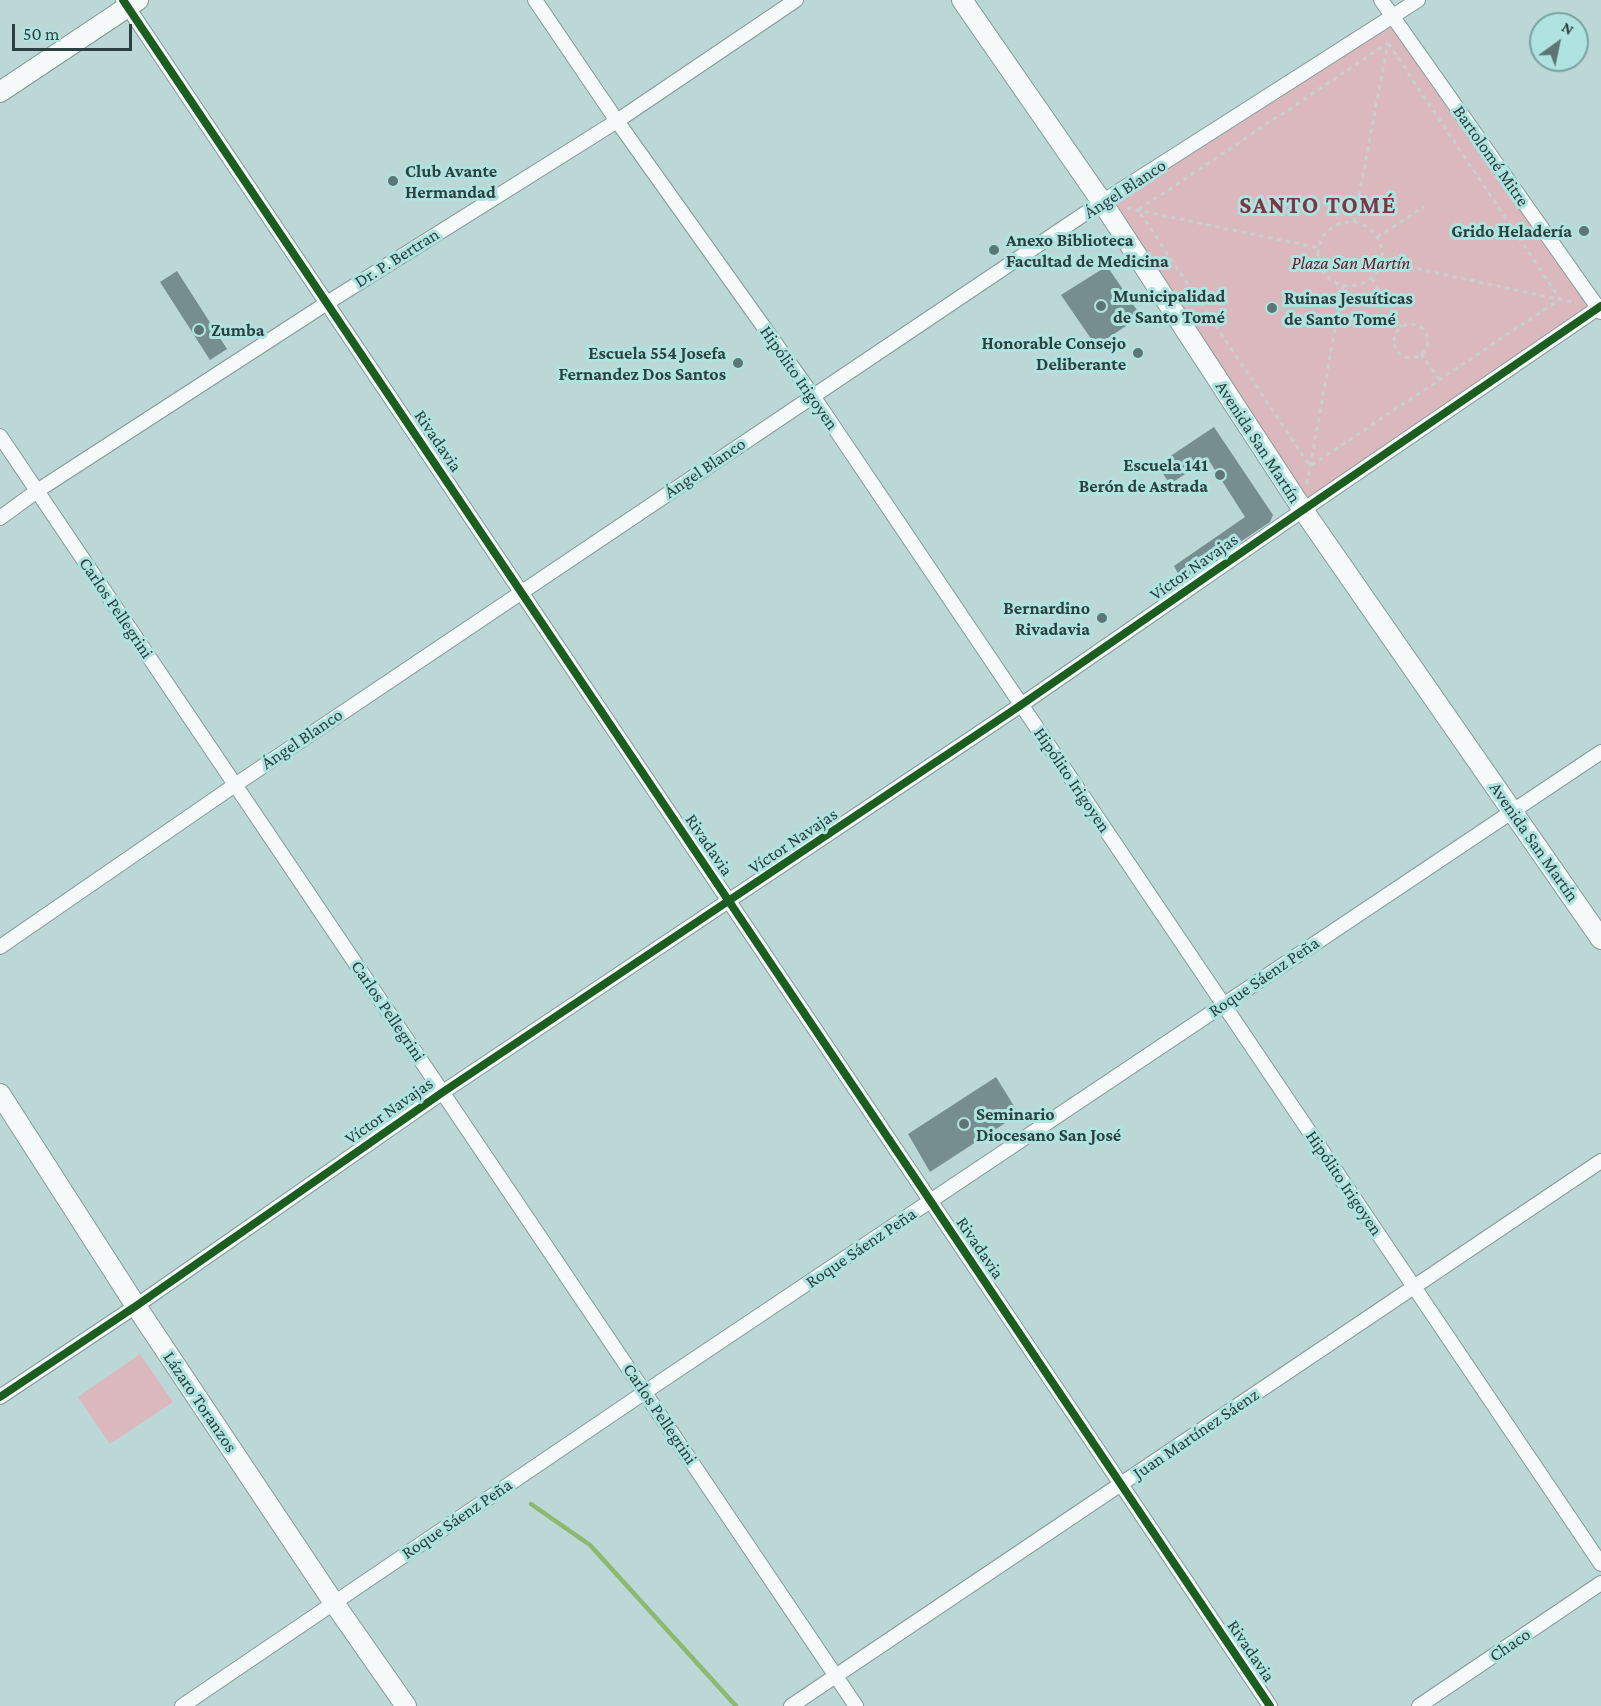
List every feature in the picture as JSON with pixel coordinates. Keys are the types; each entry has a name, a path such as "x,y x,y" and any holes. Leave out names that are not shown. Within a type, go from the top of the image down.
{"main road":[{"name":"Avenida San Martín","path":"962,0 1102,202 1303,510 1601,939"},
{"path":"0,92 130,2"},
{"name":"Lázaro Toranzos","path":"0,1094 136,1306 334,1603 406,1706"}],"street":[{"name":"Hipólito Irigoyen","path":"535,0 617,121 813,396 1601,1564"},
{"name":"Dr. P. Bertran","path":"0,518 37,491 327,303 617,121 796,0"},
{"name":"Bartolomé Mitre","path":"1381,0 1600,308"},
{"name":"Ángel Blanco","path":"0,947 235,784 1102,202 1418,0"},
{"name":"Rivadavia","path":"130,2 327,303 1270,1706"},
{"name":"Víctor Navajas","path":"0,1397 136,1306 442,1092 1021,705 1600,308"},
{"name":"Carlos Pellegrini","path":"0,436 856,1706"},
{"name":"Roque Sáenz Peña","path":"182,1706 645,1392 1601,752"},
{"name":"Juan Martínez Sáenz","path":"790,1706 1601,1161"},
{"name":"Chaco","path":"1419,1706 1601,1583"}],"path":[{"path":"1354,222 1392,18"},
{"path":"1138,210 1388,43"},
{"path":"1388,43 1560,299"},
{"path":"1102,202 1319,248"},
{"path":"1377,237 1424,207"},
{"path":"1138,210 1310,466"},
{"path":"1346,222 1354,222 1371,229 1377,237 1381,243 1382,261 1372,278 1363,284 1353,286 1334,282 1327,275 1321,267 1319,248 1331,228 1346,222"},
{"path":"1382,261 1600,308"},
{"path":"1372,278 1401,327"},
{"path":"1303,510 1343,285"},
{"path":"1310,466 1560,299"},
{"path":"1412,324 1423,329 1428,339 1425,350 1421,354 1417,357 1406,357 1397,351 1395,335 1401,327 1412,324"},
{"path":"1421,354 1440,380"}],"green space":[{"name":"Plaza San Martín","path":"1392,18 1598,308 1303,510 1102,202"},
{"path":"140,1354 173,1402 110,1444 78,1397"}],"building":[{"name":"Municipalidad de Santo Tomé","path":"1107,266 1141,316 1096,346 1061,295"},
{"path":"177,271 227,349 210,360 160,282"},
{"path":"1214,427 1273,515 1270,522 1182,581 1174,566 1245,517 1208,459 1170,484 1157,465"},
{"name":"Seminario Diocesano San José","path":"996,1077 1019,1114 930,1172 908,1134"}],"waterway":[{"path":"531,1504 590,1545 736,1706"}],"cycle path":[{"path":"123,0 1270,1706"},
{"path":"0,1397 136,1306 443,1092 1021,705 1601,306"}],"place":[{"name":"Club Avante Hermandad","path":"393,181"},
{"name":"Grido Heladería","path":"1584,231"},
{"name":"Anexo Biblioteca Facultad de Medicina","path":"994,250"},
{"name":"Municipalidad de Santo Tomé","path":"1101,306"},
{"name":"Ruinas Jesuíticas de Santo Tomé","path":"1272,308"},
{"name":"Zumba","path":"199,330"},
{"name":"Honorable Consejo Deliberante","path":"1138,353"},
{"name":"Escuela 554 Josefa Fernandez Dos Santos","path":"738,363"},
{"name":"Escuela 141 Berón de Astrada","path":"1220,475"},
{"name":"Bernardino Rivadavia","path":"1102,618"},
{"name":"Seminario Diocesano San José","path":"964,1124"}],"district":[{"name":"SANTO TOMÉ","path":"1318,206"}]}
